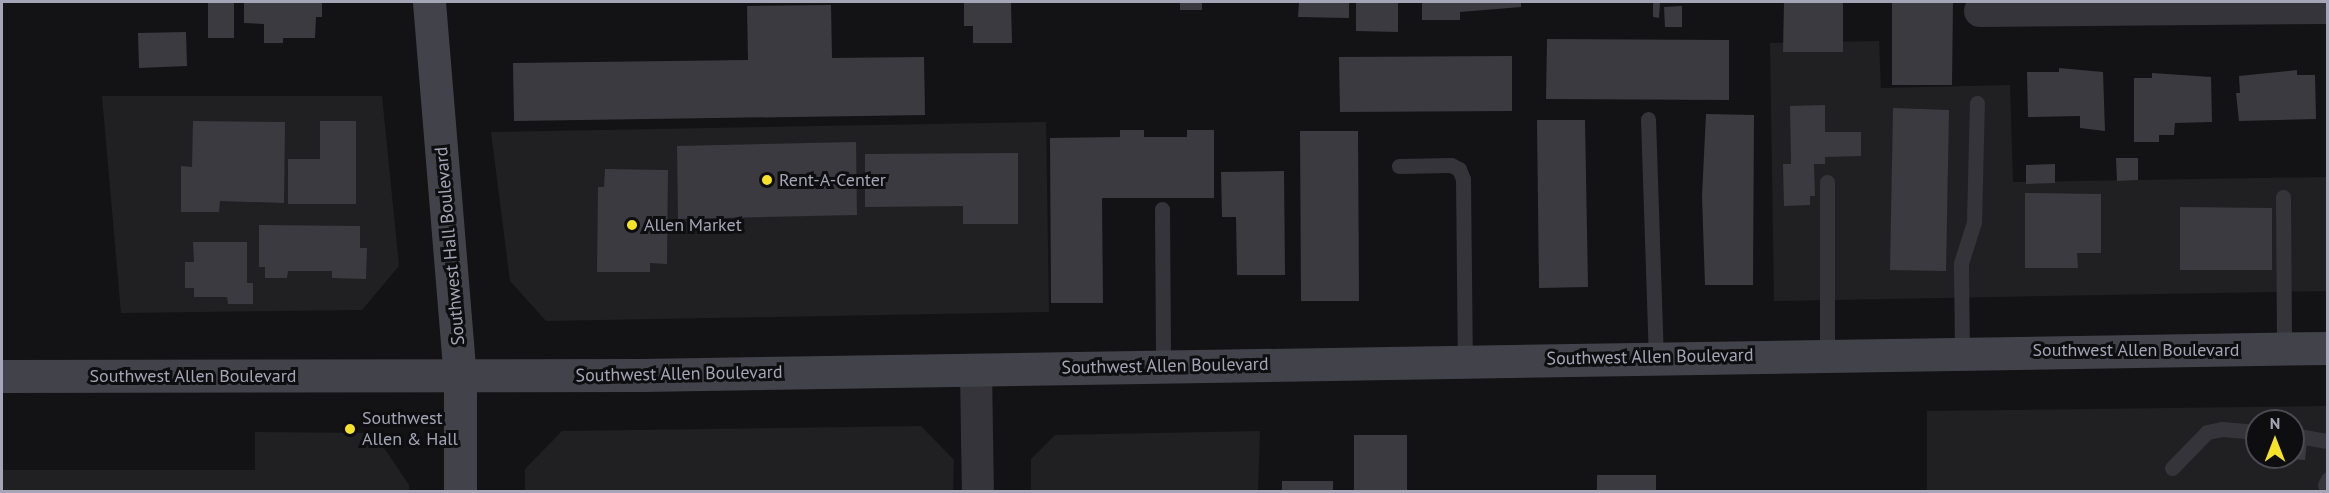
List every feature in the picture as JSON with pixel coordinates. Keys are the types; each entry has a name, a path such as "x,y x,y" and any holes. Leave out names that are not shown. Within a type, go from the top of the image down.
{"main road":[{"name":"Southwest Hall Boulevard","path":"429,2 460,376 460,492"},
{"name":"Southwest Allen Boulevard","path":"2,376 460,376 976,370 1962,351 2328,348"}],"street":[{"path":"1980,11 2328,8"},
{"path":"976,370 978,492"}],"lane":[{"path":"1962,351 1961,263 1974,222 1977,103"},
{"path":"1648,119 1656,358"},
{"path":"1399,166 1451,165 1459,169 1463,179 1465,360"},
{"path":"1827,182 1827,354"},
{"path":"2283,197 2284,348"},
{"path":"1162,209 1163,366"},
{"path":"2172,468 2207,432 2222,429 2245,431"},
{"path":"2305,437 2328,441"}],"shaded area":[{"path":"1879,41 1881,88 2010,85 2013,182 2327,177 2327,291 1774,301 1770,43"},
{"path":"102,96 382,96 399,266 362,310 121,313"},
{"path":"1046,122 1049,312 546,321 510,281 491,132"},
{"path":"2327,406 2327,491 1927,491 1927,411"},
{"path":"921,426 954,460 953,491 525,491 525,469 562,431"},
{"path":"1260,431 1258,491 1031,491 1031,459 1055,435"},
{"path":"255,432 374,433 409,485 409,491 2,491 2,470 255,470"}],"building":[{"path":"208,2 234,2 234,38 208,38"},
{"path":"244,2 322,2 322,17 316,17 315,38 283,38 283,43 264,43 264,24 244,23"},
{"path":"964,2 1011,2 1012,43 973,43 973,26 964,26"},
{"path":"1180,2 1202,2 1202,10 1180,10"},
{"path":"1299,2 1349,2 1349,18 1298,17"},
{"path":"1356,2 1398,2 1398,32 1356,31"},
{"path":"1422,2 1521,2 1521,7 1460,12 1460,20 1422,20"},
{"path":"1784,2 1843,2 1843,52 1783,52"},
{"path":"1892,2 1953,2 1952,85 1892,85"},
{"path":"1653,3 1660,3 1659,18 1653,17"},
{"path":"831,5 832,58 924,57 925,115 514,121 513,63 748,60 747,6"},
{"path":"1682,6 1682,27 1665,27 1664,7"},
{"path":"186,32 187,66 139,68 138,33"},
{"path":"1547,39 1729,40 1729,100 1546,99"},
{"path":"1512,56 1512,111 1340,112 1339,57"},
{"path":"2059,68 2103,72 2105,131 2080,128 2080,116 2028,117 2027,72 2059,72"},
{"path":"2297,70 2297,75 2315,75 2316,119 2239,121 2236,93 2240,93 2239,76"},
{"path":"2152,73 2211,77 2212,122 2175,123 2174,135 2159,135 2159,142 2134,142 2134,78 2152,78"},
{"path":"1825,105 1825,132 1861,132 1861,156 1825,157 1825,164 1814,164 1815,196 1810,196 1810,205 1784,206 1783,164 1791,164 1790,106"},
{"path":"1893,108 1949,110 1946,271 1890,270"},
{"path":"1706,114 1754,115 1753,285 1705,285 1702,196"},
{"path":"1537,120 1585,120 1588,287 1539,288"},
{"path":"193,121 285,122 284,203 220,201 219,212 181,212 181,166 192,167"},
{"path":"320,121 356,121 356,204 288,204 288,159 320,159"},
{"path":"1120,130 1144,130 1144,137 1187,137 1187,130 1214,130 1214,198 1102,198 1103,303 1051,303 1050,138 1120,137"},
{"path":"1300,131 1358,131 1359,301 1301,301"},
{"name":"Rent-A-Center","path":"856,142 857,215 678,219 677,146"},
{"path":"1018,153 1018,224 963,224 963,206 865,207 865,154"},
{"path":"2116,158 2138,158 2138,180 2117,181"},
{"path":"2055,164 2055,183 2026,184 2026,165"},
{"name":"Allen Market","path":"605,169 668,170 667,264 650,263 650,272 597,272 598,187 604,187"},
{"path":"1284,171 1285,275 1237,275 1236,217 1222,217 1221,172"},
{"path":"2025,193 2101,194 2101,253 2077,253 2078,268 2025,268"},
{"path":"2180,207 2272,208 2272,270 2180,270"},
{"path":"259,225 360,226 360,248 367,248 366,279 332,278 332,271 288,271 287,278 265,278 265,267 259,267"},
{"path":"193,242 247,242 247,283 253,283 253,304 228,304 227,297 194,297 194,288 185,288 185,262 194,262"},
{"path":"1354,435 1407,435 1407,492 1354,492"},
{"path":"1597,475 1656,475 1656,492 1597,492"},
{"path":"1282,481 1333,481 1333,492 1282,492"}],"place":[{"name":"Rent-A-Center","path":"767,180"},
{"name":"Allen Market","path":"632,225"},
{"name":"Southwest Allen & Hall","path":"350,429"}]}
